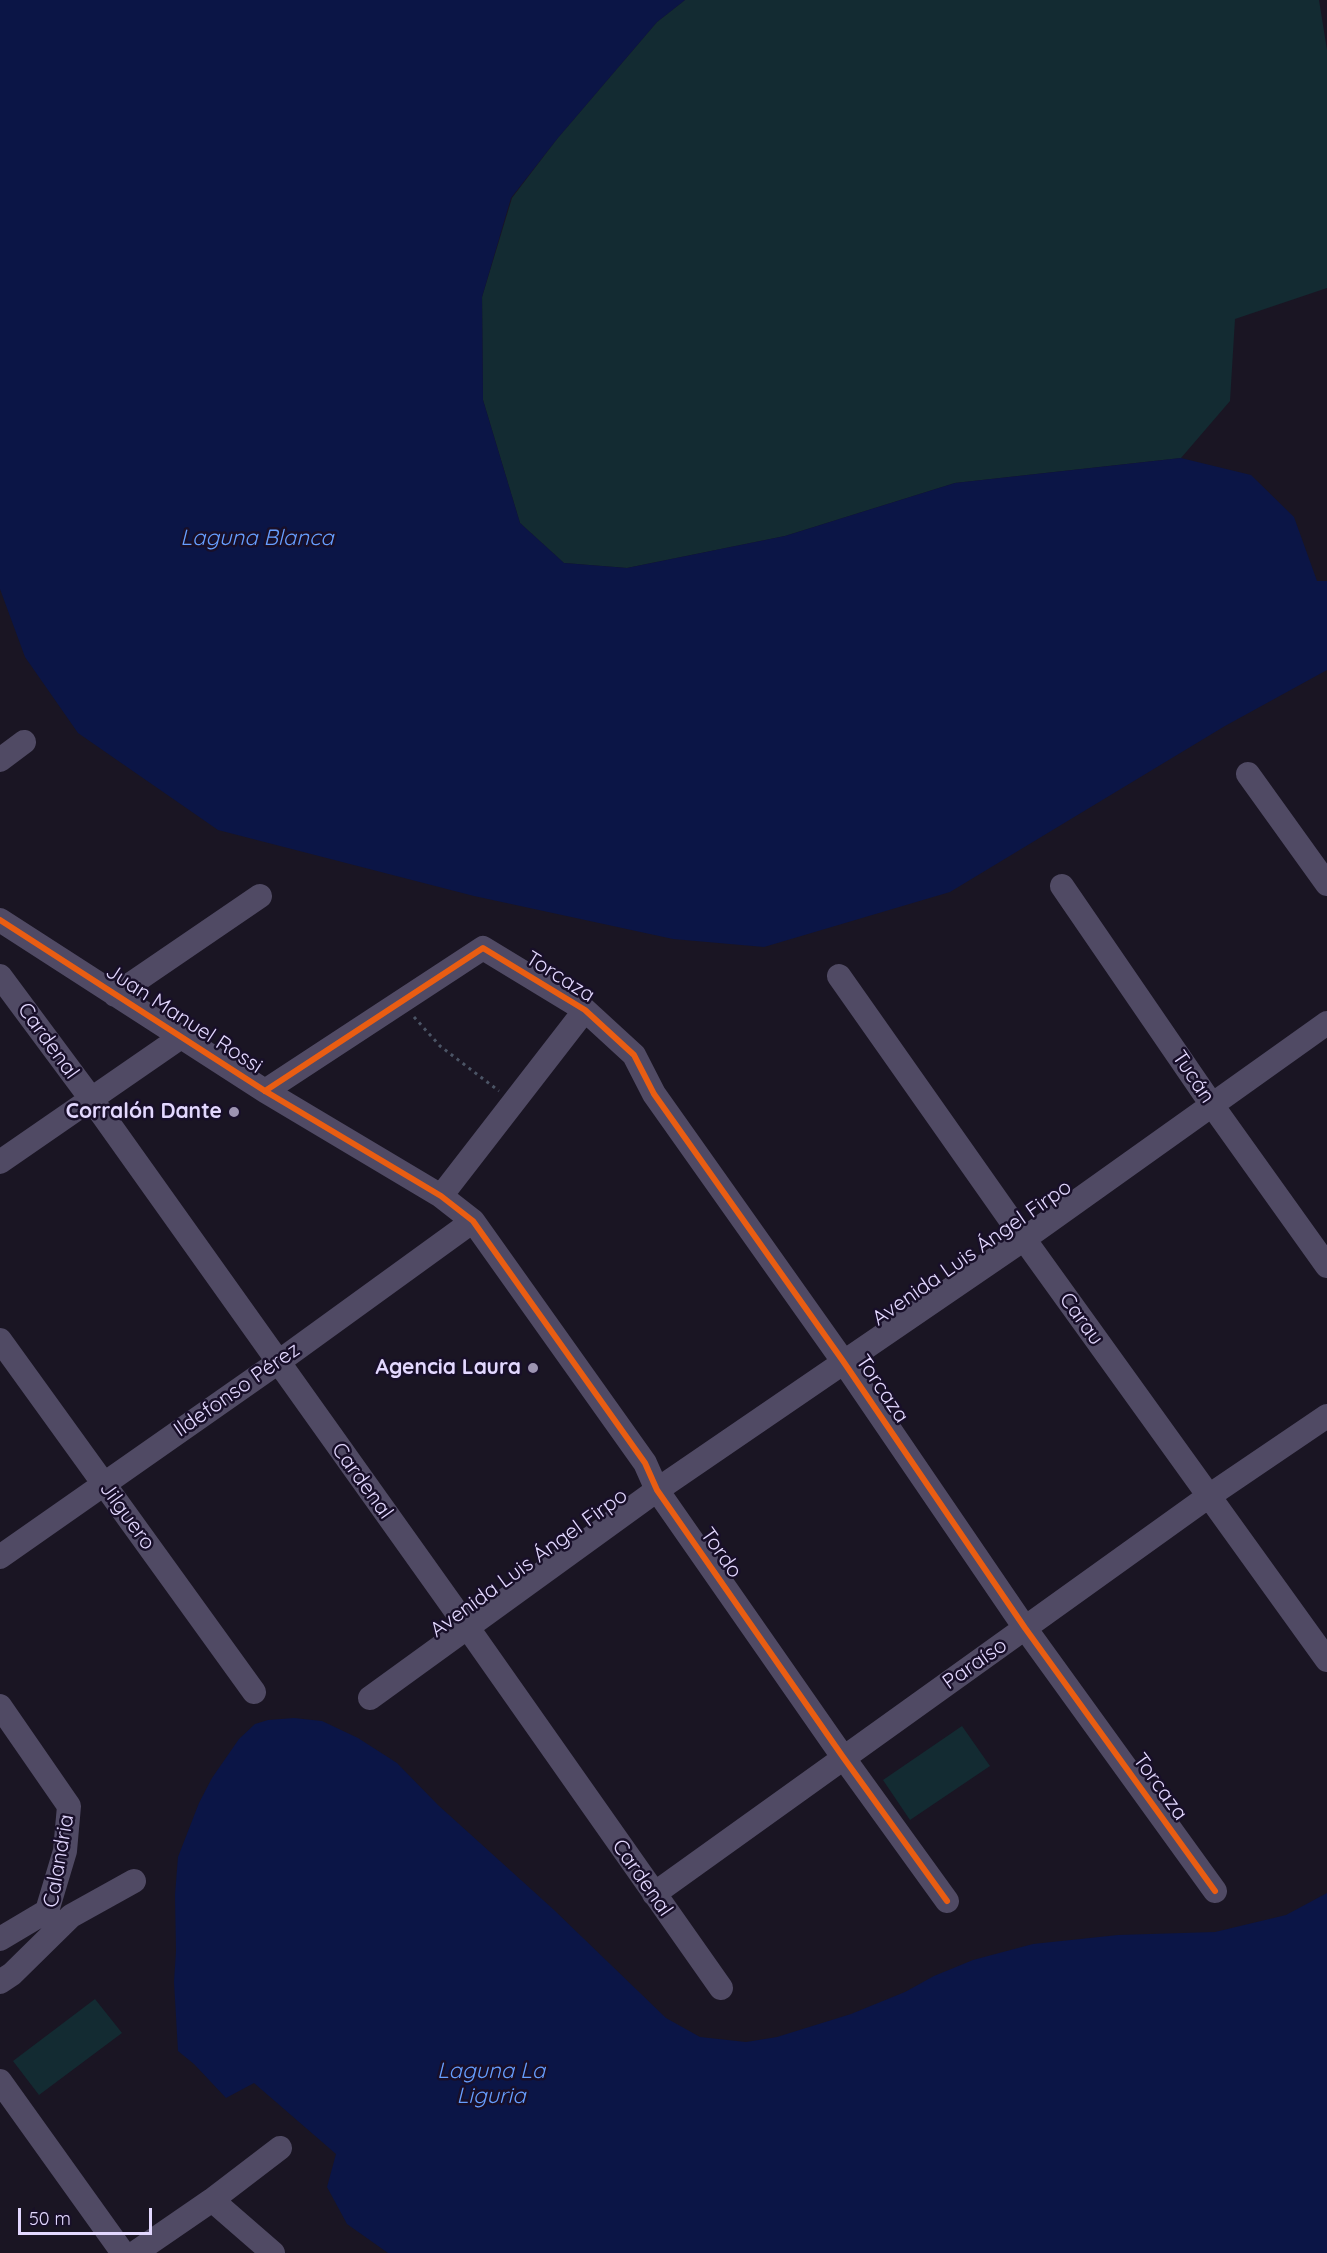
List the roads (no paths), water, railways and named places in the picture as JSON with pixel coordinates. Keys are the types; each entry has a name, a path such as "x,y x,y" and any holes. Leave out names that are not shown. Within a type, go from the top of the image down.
{"street":[{"path":"0,760 24,742"},
{"path":"1248,774 1327,884"},
{"name":"Tucán","path":"1062,886 1212,1105 1327,1266"},
{"path":"116,995 260,896"},
{"name":"Juan Manuel Rossi","path":"0,920 265,1091 441,1196 472,1221"},
{"name":"Torcaza","path":"265,1091 483,948 585,1010 634,1055 654,1094 843,1361 1025,1628 1215,1891"},
{"name":"Cardenal","path":"0,976 92,1100 721,1988"},
{"name":"Carau","path":"839,976 1024,1239 1327,1660"},
{"path":"441,1196 585,1010"},
{"name":"Avenida Luis Ángel Firpo","path":"370,1698 657,1490 1024,1239 1327,1023"},
{"path":"0,1162 181,1037"},
{"name":"Ildefonso Pérez","path":"0,1557 277,1363 472,1221"},
{"name":"Tordo","path":"472,1221 645,1463 657,1490 843,1757 947,1901"},
{"name":"Jilguero","path":"0,1340 254,1692"},
{"name":"Paraíso","path":"654,1894 1209,1496 1327,1416"},
{"name":"Calandria","path":"0,1706 69,1806 65,1851 51,1920"},
{"path":"0,1939 51,1920 71,1916 134,1881"},
{"path":"0,1982 12,1974 51,1920"},
{"path":"0,2081 123,2253"},
{"path":"135,2253 212,2200 280,2148"},
{"path":"212,2200 273,2253"}],"water":[{"name":"Laguna Blanca","path":"0,0 685,0 657,22 557,139 511,198 482,297 483,400 520,523 564,563 627,568 785,536 955,483 1181,458 1251,475 1294,517 1317,581 1327,581 1327,670 1225,726 950,892 764,947 673,939 474,896 218,830 78,733 25,657 0,589"},
{"name":"Laguna La Liguria","path":"294,1718 322,1721 358,1738 397,1763 438,1805 553,1909 666,2018 700,2037 746,2042 777,2037 851,2014 973,1960 1033,1944 1118,1935 1215,1932 1286,1915 1327,1893 1327,2253 388,2253 347,2224 327,2187 336,2154 254,2083 226,2098 194,2064 178,2051 174,1982 178,1857 199,1803 212,1778 239,1739 255,1724 268,1720"}],"place":[{"name":"Corralón Dante","path":"234,1112"},
{"name":"Agencia Laura","path":"533,1368"}]}
